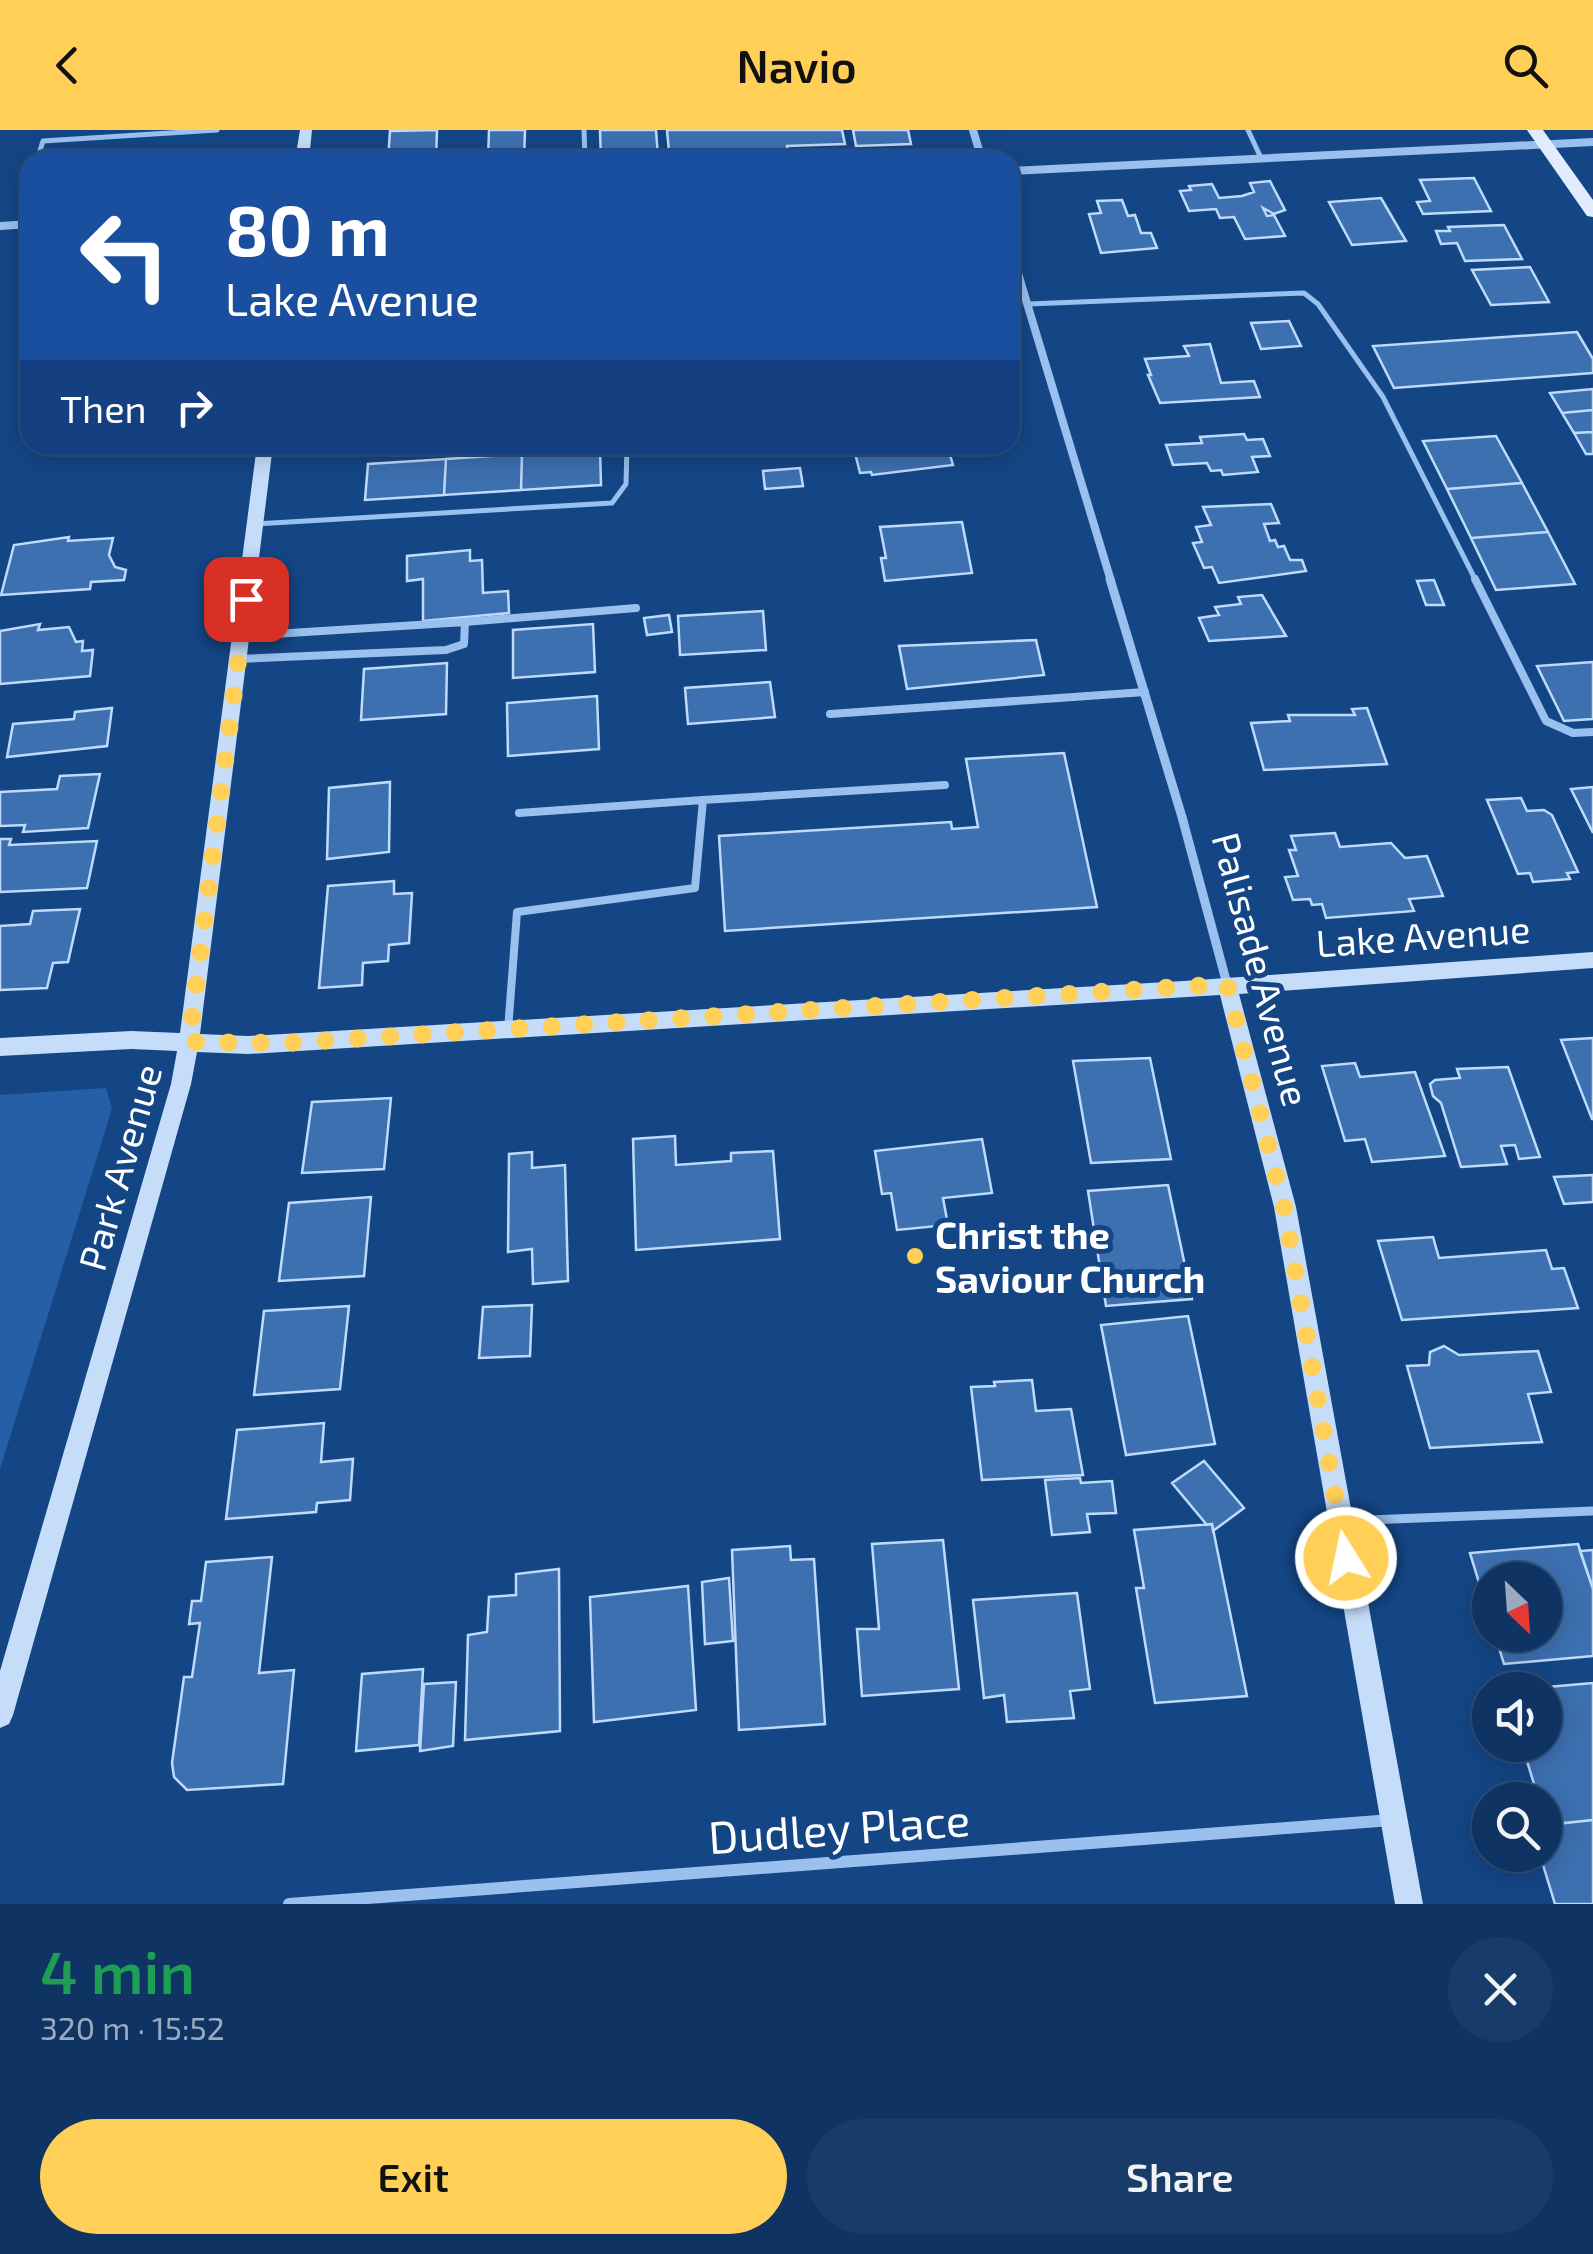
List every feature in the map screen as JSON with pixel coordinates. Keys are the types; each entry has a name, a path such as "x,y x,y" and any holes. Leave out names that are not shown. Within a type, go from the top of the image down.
{"main road":[{"path":"1535,130 1593,212"}],"street":[{"path":"1020,170 1593,142"},
{"path":"0,226 20,225"},
{"name":"Palisade Avenue","path":"1020,277 1227,984 1284,1207 1409,1904"},
{"name":"Park Avenue","path":"0,1715 189,1042 265,455"},
{"name":"Lake Avenue","path":"0,1047 131,1040 248,1045 1593,960"},
{"name":"Dudley Place","path":"289,1904 1393,1820"}],"lane":[{"path":"40,150 42,141 216,130"},
{"path":"1248,130 1261,158"},
{"path":"1029,304 1304,293 1318,304 1402,432 1546,721 1573,733 1593,732"},
{"path":"255,524 612,503 625,492 628,455"},
{"path":"241,636 636,608"},
{"path":"238,659 446,650 464,644 464,622"},
{"path":"830,714 1144,692"},
{"path":"520,812 945,785"},
{"path":"508,1030 516,912 695,888 703,800"},
{"path":"1340,1521 1593,1511"}],"shaded area":[{"path":"106,1088 112,1109 0,1469 0,1095"}],"building":[{"path":"437,130 436,150 389,150 390,131"},
{"path":"489,130 525,130 524,150 488,150"},
{"path":"600,130 656,130 657,150 601,150"},
{"path":"667,130 842,130 845,144 787,146 788,150 669,150"},
{"path":"853,130 908,130 911,144 856,146"},
{"path":"1474,178 1491,211 1423,214 1417,202 1430,201 1420,180"},
{"path":"1270,181 1285,210 1274,214 1263,208 1267,216 1274,215 1285,236 1245,239 1234,217 1220,218 1216,209 1189,211 1180,191 1212,184 1219,198 1242,196 1254,192 1250,183"},
{"path":"1381,198 1406,241 1352,245 1329,202"},
{"path":"1122,200 1128,216 1135,215 1141,233 1151,233 1157,248 1101,253 1089,214 1101,213 1097,201"},
{"path":"1504,225 1522,259 1465,261 1457,243 1441,244 1436,231 1450,231 1448,227"},
{"path":"1530,267 1549,302 1491,305 1472,270"},
{"path":"1289,321 1301,346 1261,349 1251,323"},
{"path":"1577,332 1593,359 1593,373 1394,388 1373,346"},
{"path":"1210,344 1221,383 1254,381 1260,397 1160,403 1145,359 1189,356 1184,346"},
{"path":"1593,389 1593,410 1562,413 1550,393"},
{"path":"1593,410 1593,432 1574,433 1562,413"},
{"path":"1593,432 1593,454 1586,454 1574,433"},
{"path":"1244,434 1247,440 1263,439 1270,456 1252,457 1258,472 1223,475 1221,470 1211,471 1207,463 1173,465 1166,445 1202,443 1200,437"},
{"path":"1496,436 1522,483 1447,489 1423,441"},
{"path":"522,455 600,455 601,485 521,490"},
{"path":"522,455 521,490 444,495 446,459"},
{"path":"856,455 950,455 953,465 872,475 860,473"},
{"path":"446,459 444,495 365,500 368,464"},
{"path":"800,468 803,486 765,489 763,471"},
{"path":"1522,483 1548,532 1471,538 1447,489"},
{"path":"1271,504 1279,523 1264,524 1270,541 1284,546 1290,560 1302,560 1306,571 1219,583 1212,567 1204,568 1193,543 1202,542 1196,527 1211,525 1203,507"},
{"path":"962,522 972,573 885,581 881,558 886,558 880,527"},
{"path":"1548,532 1575,584 1496,590 1471,538"},
{"path":"69,537 68,541 113,538 109,555 115,567 126,570 124,580 91,582 90,589 1,595 14,545"},
{"path":"470,550 470,561 482,560 483,593 508,591 509,613 423,621 423,579 407,581 407,556"},
{"path":"1434,580 1444,605 1426,605 1417,581"},
{"path":"1262,595 1286,636 1209,641 1199,618 1219,615 1215,607 1241,604 1238,597"},
{"path":"763,611 766,650 680,655 678,616"},
{"path":"669,615 672,632 647,635 644,618"},
{"path":"40,624 38,630 69,627 76,642 83,641 82,651 93,650 90,676 0,684 0,631"},
{"path":"593,624 595,672 513,678 513,630"},
{"path":"1036,640 1044,675 907,689 899,646"},
{"path":"1593,662 1593,719 1564,721 1537,666"},
{"path":"447,663 446,714 361,720 364,669"},
{"path":"770,682 775,717 688,724 685,688"},
{"path":"597,696 599,749 508,756 507,703"},
{"path":"112,708 107,746 7,757 13,724 74,719 75,712"},
{"path":"1367,708 1387,764 1264,770 1251,723 1290,721 1288,715 1355,715 1352,709"},
{"path":"1064,753 1097,907 725,931 719,836 951,822 952,829 978,827 966,759"},
{"path":"100,774 88,828 23,832 25,825 0,826 0,792 57,789 60,776"},
{"path":"390,782 389,852 327,859 329,788"},
{"path":"1593,787 1593,833 1571,789"},
{"path":"1521,798 1527,811 1544,810 1552,815 1578,872 1567,873 1570,879 1533,882 1530,873 1518,874 1487,800"},
{"path":"1335,833 1340,847 1391,843 1405,858 1427,856 1443,896 1409,899 1414,911 1326,918 1322,904 1312,905 1310,899 1293,900 1285,877 1298,876 1289,850 1296,850 1291,836"},
{"path":"0,839 11,839 9,845 97,841 87,888 0,892"},
{"path":"394,881 394,894 412,893 409,943 389,945 388,961 363,963 362,985 319,988 328,886"},
{"path":"80,909 68,962 53,963 47,988 0,990 0,926 30,924 33,911"},
{"path":"1593,1038 1593,1119 1592,1119 1561,1040"},
{"path":"1150,1058 1171,1159 1091,1163 1073,1061"},
{"path":"1355,1063 1360,1077 1415,1072 1445,1156 1372,1162 1365,1139 1345,1141 1322,1066"},
{"path":"1508,1067 1540,1157 1519,1159 1515,1145 1501,1146 1507,1164 1461,1167 1441,1103 1433,1096 1430,1084 1460,1078 1457,1069"},
{"path":"391,1098 384,1169 302,1173 312,1102"},
{"path":"675,1136 676,1165 731,1161 731,1153 773,1151 780,1239 636,1250 633,1139"},
{"path":"982,1139 992,1193 943,1198 948,1225 897,1230 891,1193 882,1194 875,1151"},
{"path":"532,1152 532,1168 565,1165 568,1281 533,1284 532,1249 508,1252 509,1154"},
{"path":"1593,1175 1593,1202 1564,1204 1554,1177"},
{"path":"1168,1185 1192,1299 1106,1306 1088,1191"},
{"path":"371,1197 364,1276 279,1281 289,1203"},
{"path":"1433,1237 1439,1258 1546,1250 1552,1269 1564,1268 1578,1308 1402,1320 1378,1241"},
{"path":"532,1305 530,1356 479,1358 483,1307"},
{"path":"349,1306 340,1389 254,1395 264,1311"},
{"path":"1188,1316 1215,1444 1126,1455 1101,1325"},
{"path":"1444,1346 1459,1355 1538,1351 1551,1392 1528,1394 1542,1442 1430,1448 1407,1366 1429,1365 1430,1352"},
{"path":"1032,1380 1036,1411 1071,1409 1083,1475 982,1480 971,1387"},
{"path":"324,1423 321,1462 353,1459 350,1500 317,1503 316,1512 226,1519 237,1430"},
{"path":"1204,1461 1244,1508 1213,1531 1212,1524 1207,1525 1172,1483"},
{"path":"1080,1478 1081,1483 1112,1481 1116,1513 1087,1514 1090,1532 1052,1535 1045,1480"},
{"path":"1212,1524 1247,1696 1155,1703 1136,1588 1144,1588 1134,1530"},
{"path":"943,1540 959,1689 862,1696 857,1629 879,1629 872,1544"},
{"path":"1578,1544 1593,1589 1593,1656 1504,1664 1500,1652 1562,1652 1562,1562 1473,1562 1470,1553"},
{"path":"790,1546 791,1560 814,1559 825,1724 739,1730 732,1550"},
{"path":"1593,1550 1593,1589 1580,1551"},
{"path":"272,1557 259,1673 294,1670 283,1784 187,1790 174,1777 172,1763 184,1677 192,1677 200,1623 189,1624 192,1601 201,1601 206,1562"},
{"path":"559,1569 560,1731 465,1740 468,1635 487,1632 489,1597 516,1595 516,1574"},
{"path":"729,1578 733,1641 705,1644 702,1582"},
{"path":"688,1586 696,1710 594,1722 590,1597"},
{"path":"1077,1593 1090,1689 1070,1691 1074,1718 1007,1722 1004,1695 984,1698 973,1600"},
{"path":"423,1669 419,1745 356,1751 362,1674"},
{"path":"456,1682 453,1746 420,1751 424,1684"},
{"path":"1593,1683 1593,1820 1562,1823 1562,1782 1533,1782 1527,1762 1562,1762 1562,1686"},
{"path":"1593,1820 1593,1904 1555,1904 1545,1872 1562,1872 1562,1823"}],"place":[{"name":"Christ the Saviour Church","path":"915,1256"}],"route":[{"path":"246,599 189,1042 285,1043 1227,984 1267,1128 1284,1207 1346,1558"}]}
